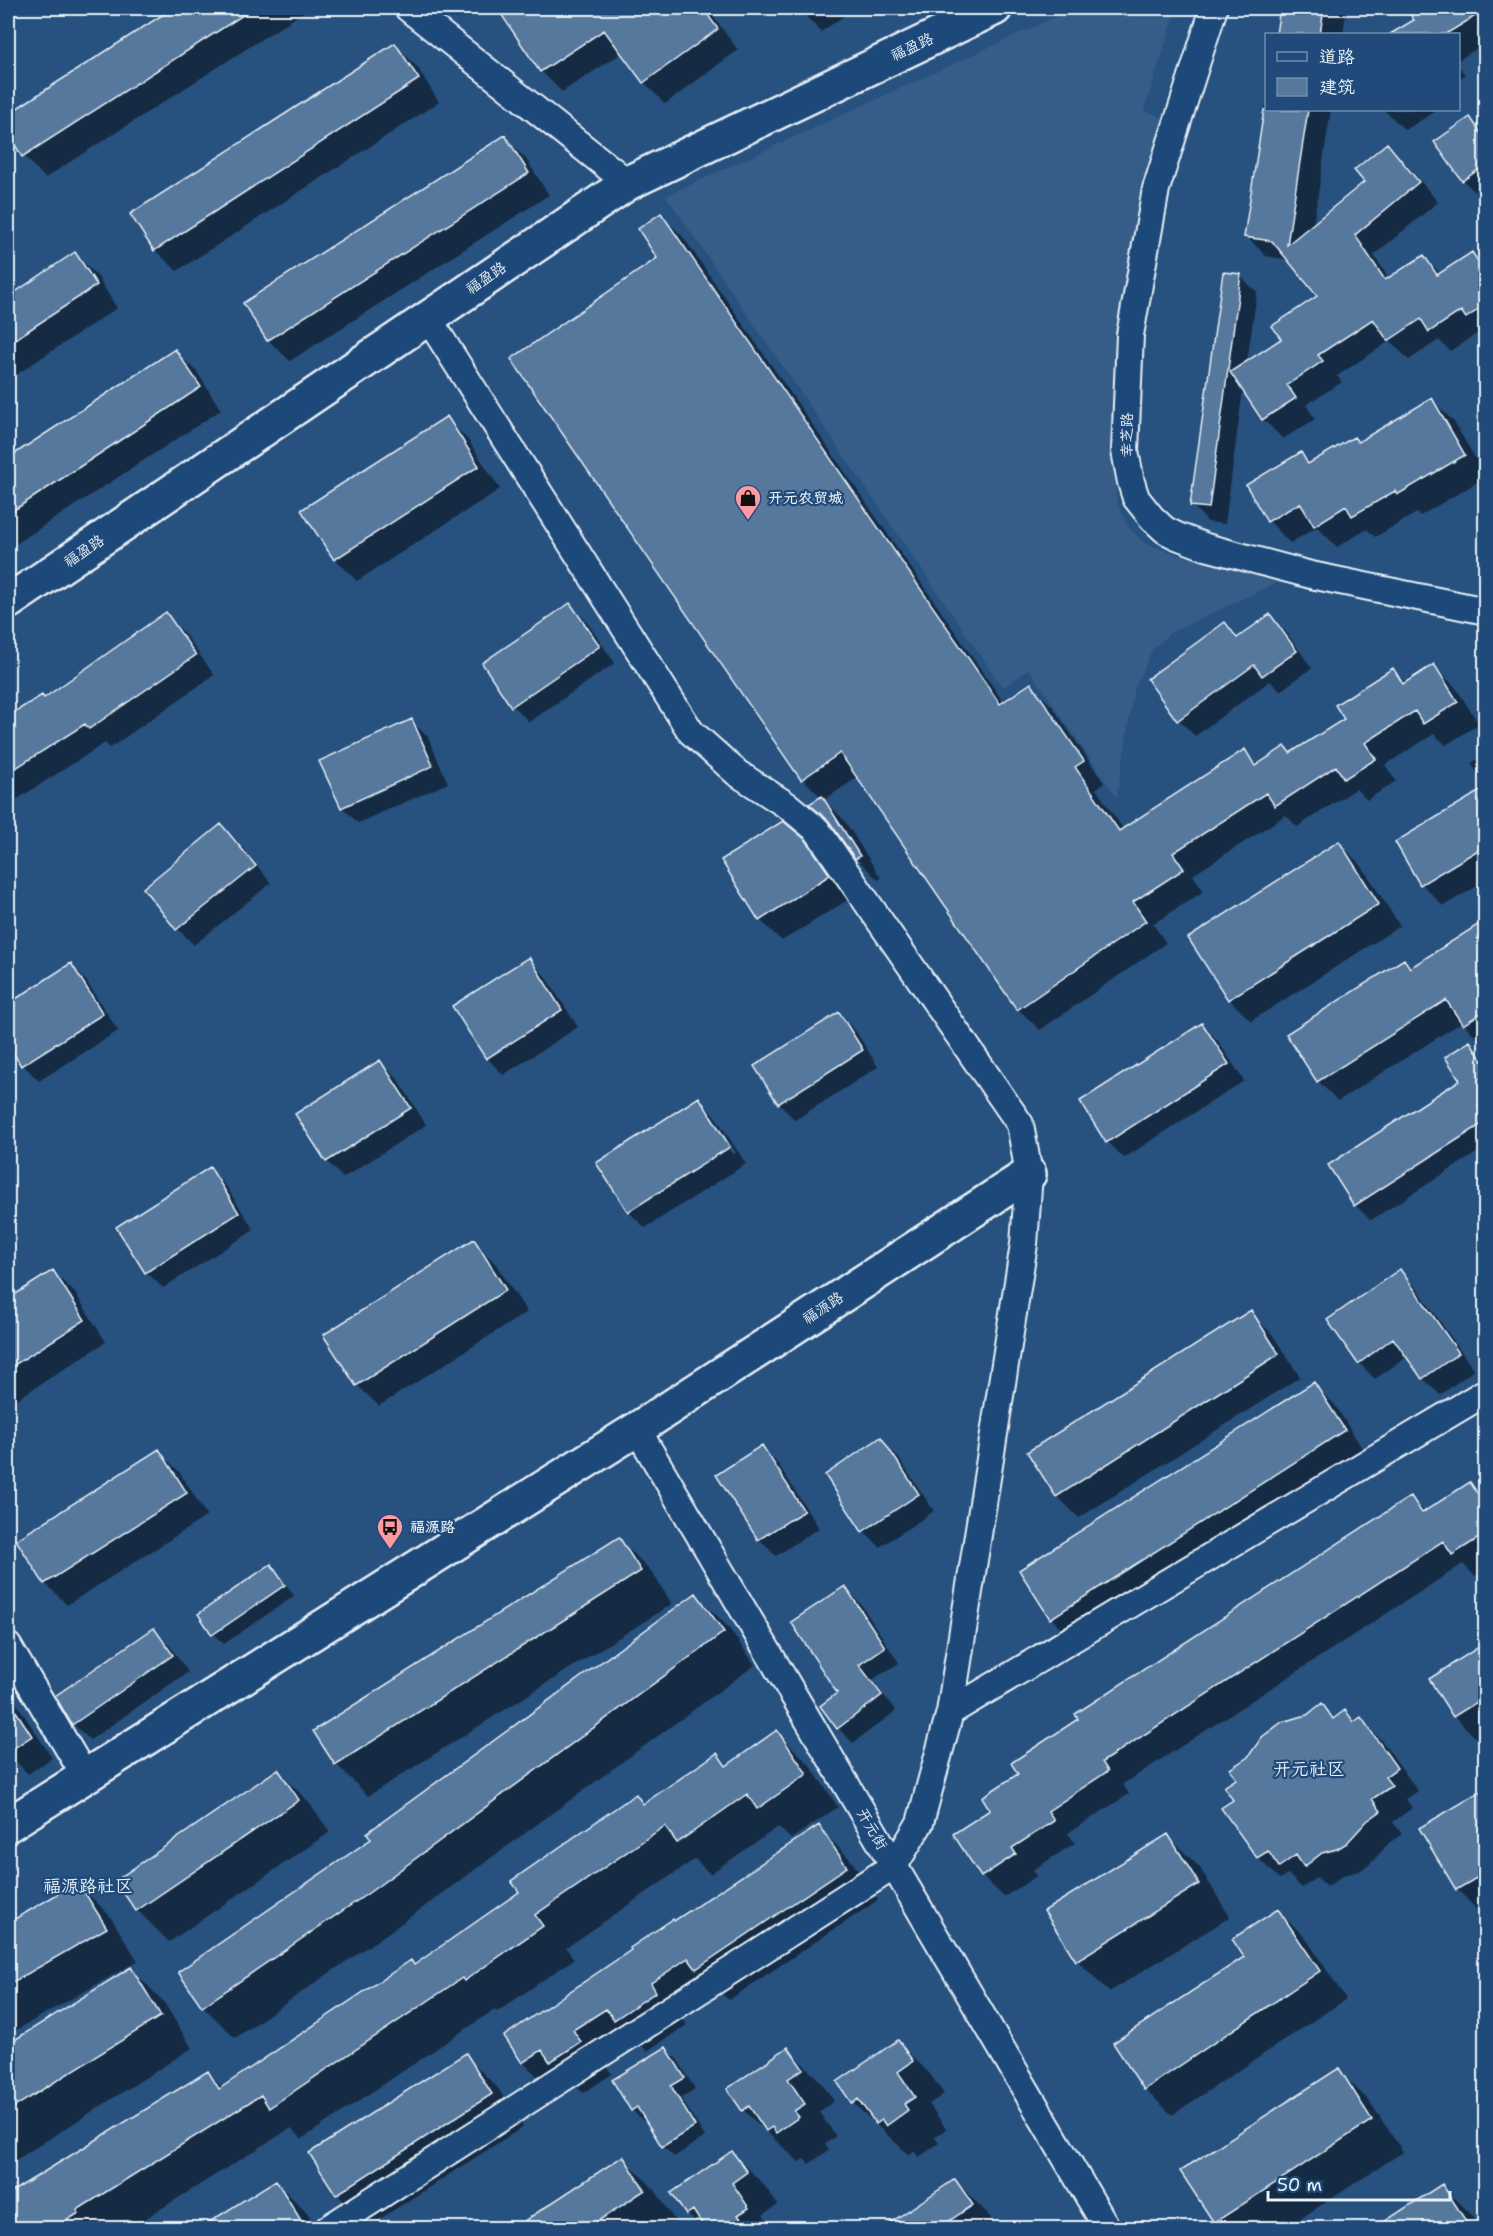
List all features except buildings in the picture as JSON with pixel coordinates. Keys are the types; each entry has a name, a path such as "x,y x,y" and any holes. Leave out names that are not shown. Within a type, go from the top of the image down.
{"street":[{"path":"408,8 628,183"},
{"name":"福盈路","path":"8,602 628,183 995,8"},
{"name":"幸芝路","path":"1214,8 1156,189 1130,335 1125,452 1136,498 1152,519 1165,530 1206,547 1311,575 1485,611"},
{"path":"329,2229 894,1866 920,1823 950,1712 1024,1244 1029,1174 1020,1124 824,839 817,830 788,806 737,773 691,732 428,318"},
{"name":"福源路","path":"8,1825 637,1429 1029,1174"},
{"path":"950,1712 1485,1392"},
{"name":"开元街","path":"637,1429 1107,2229"},
{"path":"8,1646 86,1778"}],"shaded area":[{"path":"1075,8 1177,8 1144,110 1166,119 1144,183 1121,320 1113,465 1117,502 1128,527 1144,543 1278,582 1170,633 1152,650 1134,690 1117,798 1029,669 1003,688 666,196"}],"place":[{"name":"开元农贸城","path":"748,521"},
{"name":"福源路","path":"390,1550"}],"district":[{"name":"开元社区","path":"1309,1769"},
{"name":"福源路社区","path":"88,1886"}]}
